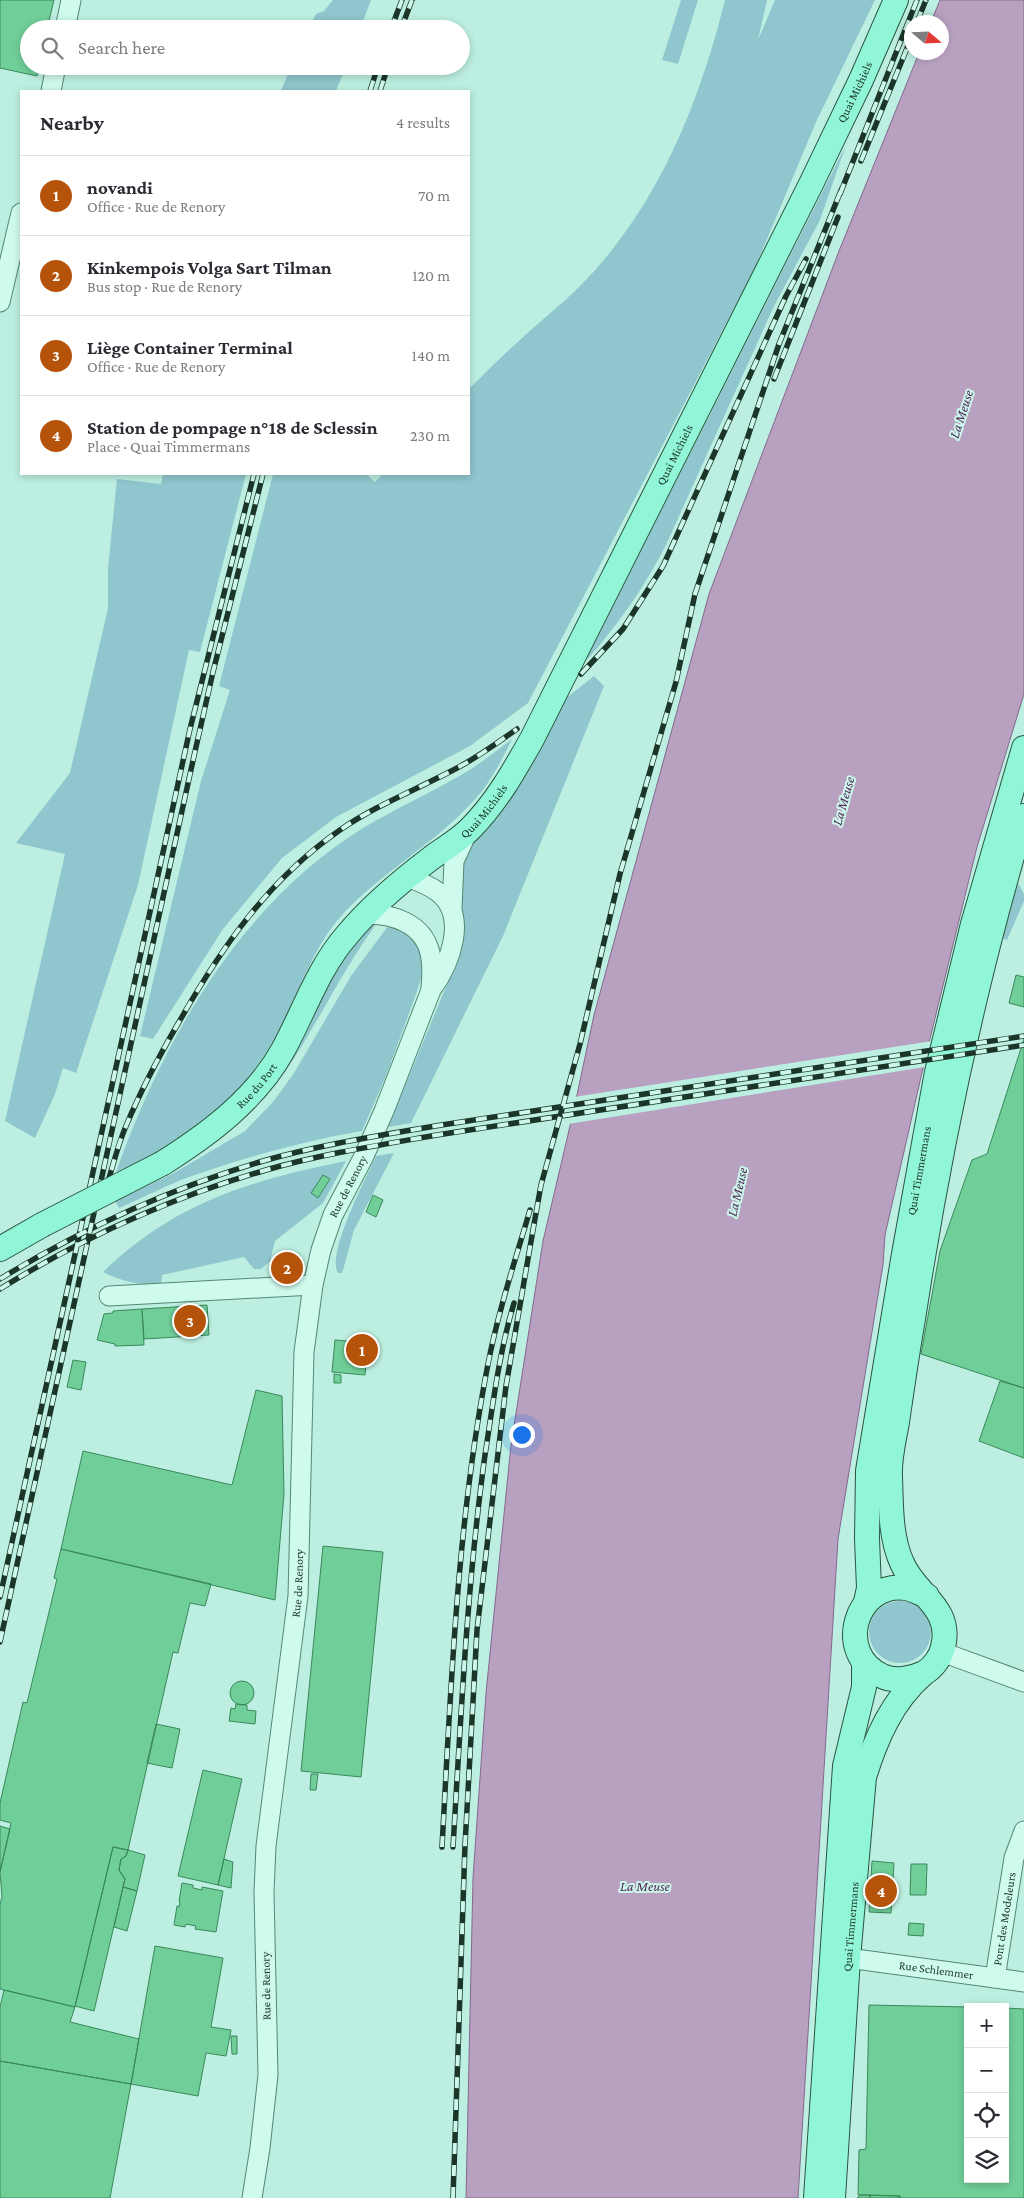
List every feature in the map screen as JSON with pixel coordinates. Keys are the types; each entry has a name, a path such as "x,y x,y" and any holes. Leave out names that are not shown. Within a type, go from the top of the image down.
{"main road":[{"name":"Quai Michiels","path":"403,881 468,831 504,787 532,739 811,184 861,80 896,0"},
{"name":"Quai Timmermans","path":"866,1602 869,1588 866,1530 868,1471 904,1254 937,1072 975,916 1024,748"},
{"name":"Quai Timmermans","path":"927,1596 915,1583 902,1563 894,1536 890,1468 922,1257 957,1072 1018,860 1024,816"},
{"name":"Rue du Port","path":"0,1249 42,1225 163,1163 186,1149 222,1122 267,1073 282,1052 330,956 345,936 366,914 403,881"},
{"path":"906,1588 927,1596 941,1613 946,1635 942,1652 932,1666 925,1672 904,1680 882,1677 864,1664 855,1644 855,1622 866,1602 884,1590 906,1588"},
{"name":"Quai Timmermans","path":"830,2197 845,1766 864,1687 864,1664"},
{"name":"Quai Timmermans","path":"830,2197 864,1777 871,1754 887,1719 901,1697 925,1672"}],"street":[{"path":"67,20 71,0"},
{"path":"51,90 54,75"},
{"path":"1,295 20,217"},
{"name":"Rue de Renory","path":"252,2198 263,2128 268,2075 264,1892 266,1846 298,1596 304,1352 313,1285 321,1250 333,1215 364,1156 384,1111 431,990 441,977 452,945 455,935 452,909 454,861 468,831"},
{"path":"403,881 439,893 452,909"},
{"name":"Rue de Renory","path":"403,881 397,905 400,914 406,922"},
{"name":"Rue de Renory","path":"366,914 393,916 406,922 420,933 426,943 432,963 431,990"},
{"path":"108,1296 313,1285"},
{"path":"942,1652 1024,1682"},
{"name":"Pont des Modeleurs","path":"995,1978 1014,1858 1024,1831"},
{"name":"Rue Schlemmer","path":"848,1958 1024,1982"}],"shaded area":[{"path":"333,0 371,0 363,20 313,20 316,14 324,11"},
{"path":"681,0 698,0 678,64 662,60"},
{"path":"725,0 767,0 758,40 775,0 875,0 816,122 754,270 528,703 470,746 336,817 282,858 223,929 153,1039 140,1036 201,781 230,690 219,686 273,475 367,475 375,482 382,475 470,475 470,388 528,332 578,288 606,258 630,225 652,191 688,117"},
{"path":"287,75 342,75 336,90 281,90"},
{"path":"846,145 820,220 774,306 666,545 649,576 629,606 585,662"},
{"path":"163,475 246,475 200,652 189,650 138,885 76,1073 63,1068 55,1094 35,1138 5,1121 65,854 16,843 70,773 108,608 108,568 117,479 161,484"},
{"path":"594,676 604,686 503,936 411,1123 388,1127 462,948 460,870 462,859 564,700"},
{"path":"512,739 490,779 466,809 429,842 371,888 336,922 318,949 284,1022 266,1053 229,1099 183,1138 155,1155 116,1172 135,1122 157,1073 182,1025 211,979 243,935 279,895 319,859 363,828 463,774"},
{"path":"1015,883 1018,883 1024,894 1024,901 1007,940 999,937"},
{"path":"391,922 423,943 423,973 386,1076 362,1131 275,1150 232,1163 189,1177 119,1208 115,1201 174,1173 245,1131 273,1102 294,1073 351,976"},
{"path":"377,923 349,965 285,1072 270,1092 298,1049 334,973 352,945"},
{"path":"394,1153 354,1230 342,1273 338,1273 336,1263 337,1250 342,1233 364,1181 376,1156"},
{"path":"346,1161 323,1203 275,1241 270,1261 261,1269 254,1269 244,1257 162,1275 161,1285 131,1282 103,1272 130,1248 158,1228 216,1198 246,1186 311,1168"},
{"path":"900,1601 912,1604 922,1610 928,1620 931,1632 928,1644 922,1654 912,1660 900,1663 888,1660 878,1654 872,1644 869,1632 872,1620 878,1610 888,1604"}],"water":[{"name":"La Meuse","path":"940,0 1024,0 1024,694 977,847 926,1055 885,1235 883,1265 838,1539 798,2198 466,2198 473,1878 486,1693 511,1445 543,1241 594,1015 709,594 839,251 916,60 949,60 949,15 934,15"}],"pier":[{"path":"932,1041 925,1067 568,1124 574,1097"}],"building":[{"path":"0,0 54,0 49,20 20,20 20,72 0,68"},
{"path":"1016,975 1024,977 1024,1007 1009,1003"},
{"path":"1024,1039 1024,1388 921,1354 940,1251 972,1160 987,1154"},
{"path":"323,1175 330,1179 318,1198 311,1193"},
{"path":"373,1195 383,1200 376,1217 366,1212"},
{"path":"207,1305 209,1335 144,1339 142,1309"},
{"path":"142,1309 144,1345 115,1346 115,1344 97,1340 104,1314 113,1313 113,1311"},
{"path":"335,1340 368,1343 365,1375 332,1372"},
{"path":"73,1360 86,1362 81,1390 67,1387"},
{"path":"334,1374 341,1375 341,1383 334,1383"},
{"path":"1000,1381 1024,1388 1024,1458 979,1441"},
{"path":"256,1390 282,1396 284,1494 275,1600 61,1549 83,1451 232,1485"},
{"path":"323,1546 383,1552 361,1777 301,1771"},
{"path":"61,1549 211,1584 205,1606 190,1603 178,1653 173,1652 128,1850 113,1847 75,2007 0,1989 0,1904 2,1897 0,1872 11,1823 0,1820 0,1803 23,1702 27,1703 57,1579 54,1578"},
{"path":"242,1681 247,1682 253,1688 253,1698 247,1704 242,1705 237,1704 231,1698 230,1693 231,1688 237,1682"},
{"path":"236,1704 247,1705 247,1710 256,1711 255,1724 229,1721 231,1708 235,1709"},
{"path":"156,1724 180,1729 172,1768 147,1763"},
{"path":"203,1770 242,1779 218,1885 178,1876"},
{"path":"311,1774 318,1774 316,1790 310,1790"},
{"path":"0,1826 10,1829 0,1872"},
{"path":"113,1847 128,1850 126,1856 121,1859 119,1870 125,1879 94,2011 75,2006"},
{"path":"128,1850 145,1855 137,1891 123,1887 125,1879 119,1870 121,1859 126,1856"},
{"path":"224,1859 233,1862 231,1888 218,1885"},
{"path":"872,1861 894,1863 891,1913 869,1912"},
{"path":"911,1864 927,1864 926,1895 910,1895"},
{"path":"182,1883 193,1885 193,1888 202,1890 202,1887 223,1891 216,1932 195,1929 196,1926 186,1924 185,1927 174,1925 177,1906 179,1907"},
{"path":"123,1887 137,1891 127,1931 114,1927"},
{"path":"909,1923 924,1924 923,1936 908,1935"},
{"path":"155,1946 223,1958 211,2027 231,2030 226,2056 206,2053 198,2096 131,2084"},
{"path":"4,1990 75,2007 70,2022 139,2039 131,2084 0,2061 0,2007"},
{"path":"869,2005 964,2007 964,2183 1009,2183 1009,2008 1024,2009 1024,2198 900,2198 900,2196 858,2195 859,2150 866,2149"},
{"path":"231,2036 237,2036 237,2054 232,2054"},
{"path":"0,2061 131,2084 110,2198 0,2198"},
{"path":"860,2195 870,2195 870,2198 857,2198"},
{"path":"870,2195 900,2196 900,2198 870,2198"}],"railway":[{"path":"394,20 402,0"},
{"path":"404,20 412,0"},
{"path":"840,194 917,0"},
{"path":"920,15 926,0"},
{"path":"861,161 904,56"},
{"path":"370,90 375,75"},
{"path":"380,90 385,75"},
{"path":"453,2198 465,1845 477,1630 506,1386 541,1185 580,1044 620,874 676,682 695,594 779,344 842,188"},
{"path":"774,379 838,217"},
{"path":"581,674 623,629 663,566 786,296 806,259"},
{"path":"0,1597 190,729 254,475"},
{"path":"0,1642 194,756 213,672 263,475"},
{"path":"105,1191 126,1126 164,1048 212,968 269,893 314,849 340,830 383,805 465,764 517,729"},
{"path":"0,1279 63,1243 161,1197 229,1172 305,1150 435,1126 1024,1036"},
{"path":"0,1289 31,1270 129,1220 231,1181 308,1159 437,1135 1024,1045"},
{"path":"442,1847 462,1544 477,1424 492,1345 530,1210"},
{"path":"453,1847 465,1651 479,1504 497,1379 514,1303"}],"place":[{"name":"Kinkempois Volga Sart Tilman","path":"287,1268"},
{"name":"Liège Container Terminal","path":"190,1321"},
{"name":"novandi","path":"362,1350"},
{"name":"Station de pompage n°18 de Sclessin","path":"881,1891"}]}
